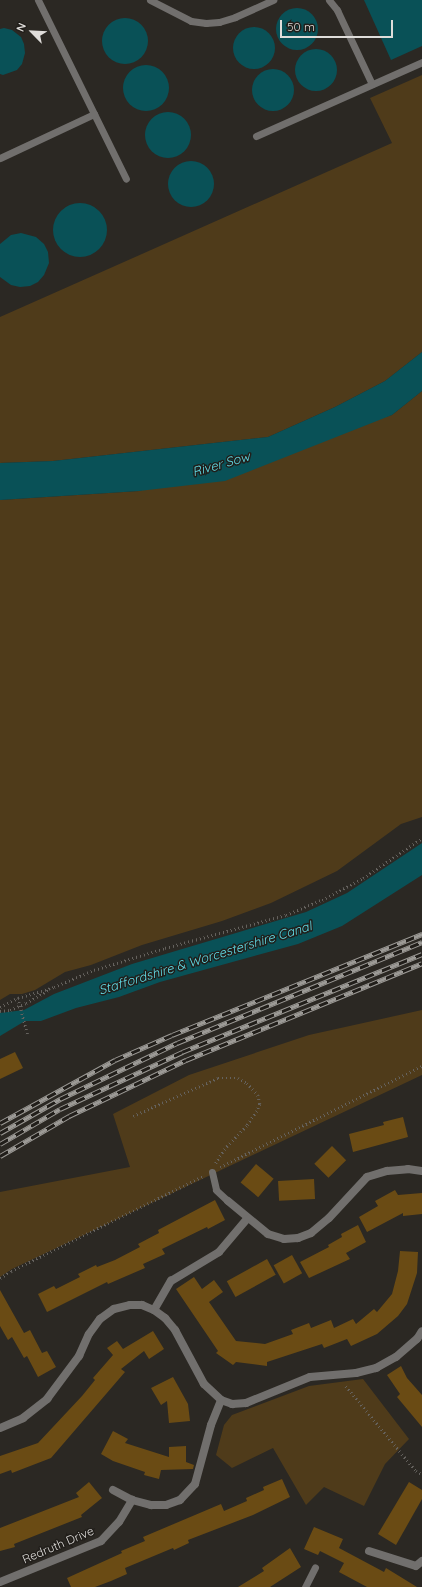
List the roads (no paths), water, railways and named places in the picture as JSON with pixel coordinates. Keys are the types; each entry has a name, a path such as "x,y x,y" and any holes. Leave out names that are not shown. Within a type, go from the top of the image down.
{"street":[{"path":"228,1201 247,1219 268,1234 284,1239 298,1238 311,1233 329,1218 367,1177 387,1171 408,1169 422,1171"},
{"path":"154,1310 171,1281 219,1252 247,1219"},
{"path":"0,1428 23,1418 47,1399 79,1356 89,1334 100,1320 114,1309 130,1305 142,1306 154,1310 165,1318 176,1330 204,1384 221,1400 232,1404 246,1403 310,1376 356,1374 376,1368 396,1357 417,1339 422,1332"},
{"path":"113,1490 132,1500 151,1505 166,1505 180,1500 195,1484 211,1424 221,1400"},
{"name":"Redruth Drive","path":"0,1582 101,1541 119,1522 132,1500"},
{"path":"369,1551 416,1566 422,1561"}],"lane":[{"path":"38,0 126,179"},
{"path":"150,0 191,21 206,23 219,22 235,17 273,0"},
{"path":"329,0 337,10 372,84"},
{"path":"256,136 422,62"},
{"path":"0,158 94,114"},
{"path":"212,1172 216,1190 228,1201"},
{"path":"305,1587 315,1567"}],"water":[{"path":"364,0 422,0 422,46 391,60"},
{"path":"297,8 312,14 318,29 312,44 297,50 282,44 276,29 282,14"},
{"path":"125,18 138,22 144,28 148,41 144,54 138,60 125,64 112,60 106,54 102,41 106,28 112,22"},
{"path":"254,27 269,33 275,48 269,63 254,69 239,63 233,48 239,33"},
{"path":"4,28 12,30 21,37 24,44 25,53 22,64 17,70 3,75 0,74 0,29"},
{"path":"316,49 331,55 337,70 331,85 316,91 301,85 295,70 301,55"},
{"path":"146,65 159,69 165,75 169,88 165,101 159,107 146,111 133,107 127,101 123,88 127,75 133,69"},
{"path":"273,69 288,75 294,90 288,105 273,111 258,105 252,90 258,75"},
{"path":"168,112 181,116 187,122 191,135 187,148 181,154 168,158 155,154 149,148 145,135 149,122 155,116"},
{"path":"191,161 204,165 210,171 214,184 210,197 204,203 191,207 178,203 172,197 168,184 172,171 178,165"},
{"path":"75,203 85,203 95,207 103,215 107,225 107,235 103,245 95,253 85,257 75,257 65,253 57,245 53,235 53,225 57,215 65,207"},
{"path":"21,233 36,237 44,244 48,252 49,263 44,275 38,282 30,286 20,287 11,285 0,277 0,244 11,235"},
{"name":"River Sow","path":"422,352 422,391 392,415 225,481 139,491 0,500 0,463 53,461 268,437 335,407 385,381"},
{"name":"Staffordshire & Worcestershire Canal","path":"422,843 422,875 342,926 298,944 160,982 119,997 76,1008 41,1021 25,1021 0,1036 0,1013 24,1010 54,994 132,964 306,912 347,893"}],"railway":[{"path":"0,1123 115,1060 172,1035 422,934"},
{"path":"0,1133 60,1099 177,1043 422,942"},
{"path":"0,1144 60,1109 182,1052 422,954"},
{"path":"0,1156 69,1116 186,1060 422,963"}]}
